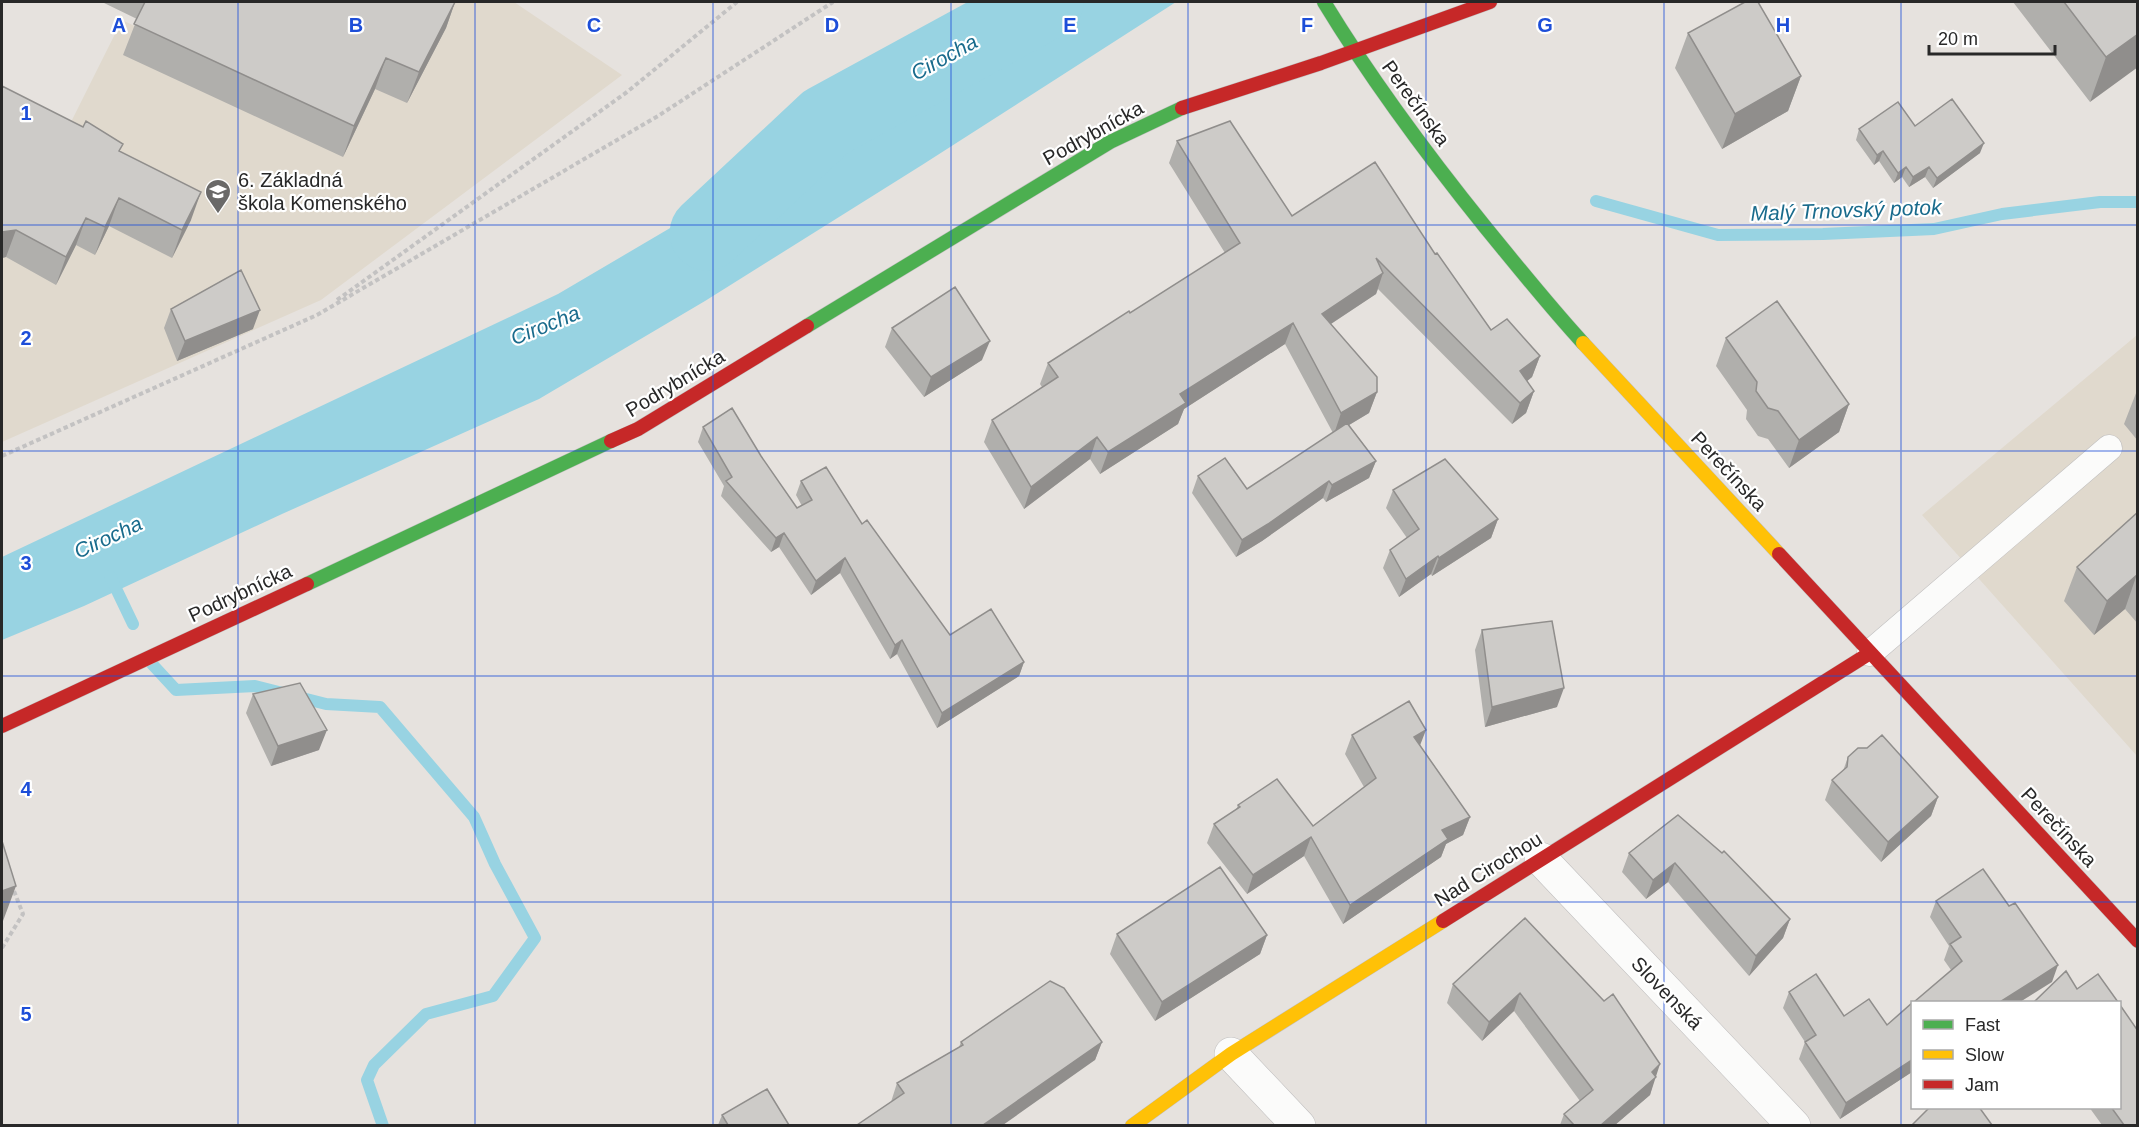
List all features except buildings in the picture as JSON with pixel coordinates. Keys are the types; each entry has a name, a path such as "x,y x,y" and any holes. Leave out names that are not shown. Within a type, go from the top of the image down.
{"street":[{"name":"Perečínska","path":"1324,2 1354,51 1442,173 1551,308 2138,941"},
{"name":"Podrybnícka","path":"2,726 638,429 1100,148 1173,111 1354,51 1490,2"},
{"name":"Nad Cirochou","path":"1132,1125 1231,1054 1870,653"},
{"name":"Slovenská","path":"1541,859 1794,1125"},
{"path":"1231,1054 1299,1125"}],"lane":[{"path":"1870,653 2109,448"}],"path":[{"path":"317,315 627,92 737,2"},
{"path":"2,456 317,315 658,117 833,2"},
{"path":"2,948 23,914 9,877"}],"shaded area":[{"name":"6. Základná škola Komenského","path":"187,2 514,2 622,75 321,300 2,442 2,96 67,130 122,20 166,41"},
{"path":"2137,335 2137,756 1922,515"}],"water":[{"path":"1022,2 1176,2 705,301 539,399 84,606 2,640 2,557 558,294 864,114"}],"waterway":[{"name":"Cirocha","path":"707,233 826,122 1046,2"},
{"name":"Malý Trnovský potok","path":"1596,201 1718,235 1823,234 1934,229 2002,214 2100,202 2138,202"},
{"path":"110,576 133,624"},
{"path":"152,664 176,690 255,686 326,704 380,707 474,817 495,864 535,938 493,996 426,1014 374,1065 367,1080 383,1126"}],"traffic: fast":[{"path":"1324,2 1401,118 1486,228 1583,343"},
{"path":"807,326 1110,142 1182,108"},
{"path":"307,584 611,441"}],"traffic: slow":[{"path":"1583,343 1779,554"},
{"path":"1132,1126 1231,1054 1443,921"}],"traffic: jam":[{"path":"1182,108 1321,63 1490,2"},
{"path":"611,441 638,429 807,326"},
{"path":"1779,554 2138,941"},
{"path":"2,726 307,584"},
{"path":"1443,921 1870,653"}],"place":[{"name":"6. Základná škola Komenského","path":"218,215"}]}
